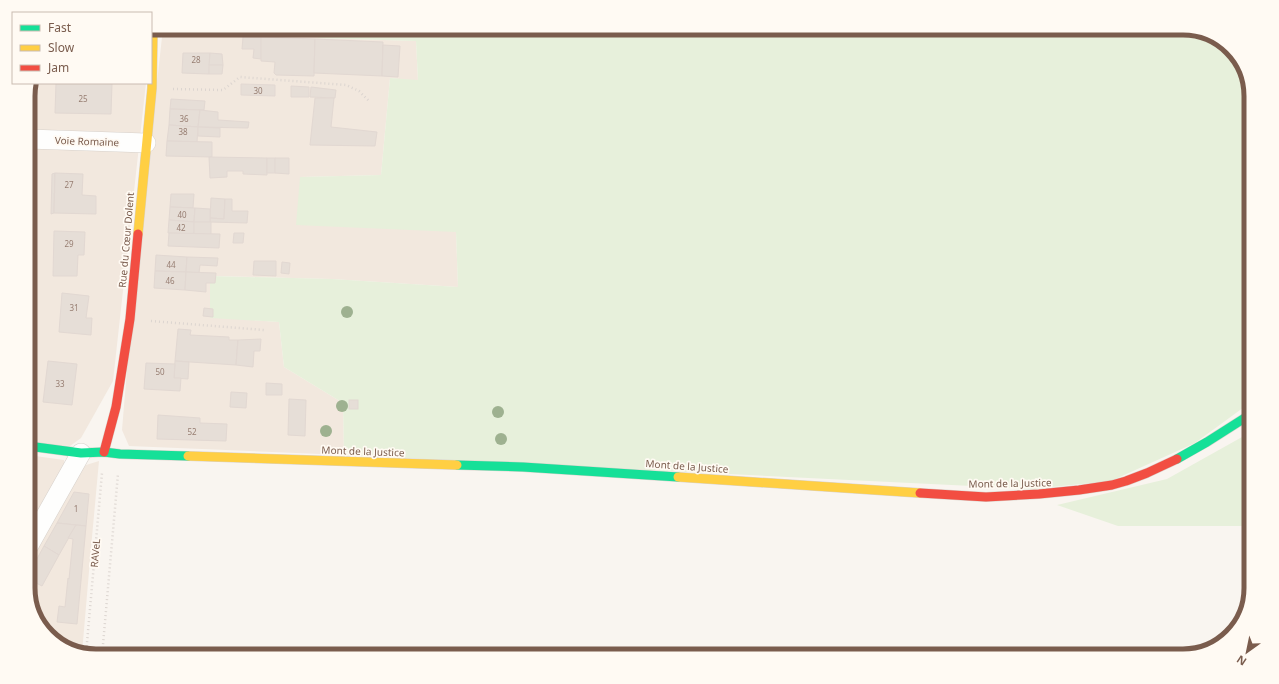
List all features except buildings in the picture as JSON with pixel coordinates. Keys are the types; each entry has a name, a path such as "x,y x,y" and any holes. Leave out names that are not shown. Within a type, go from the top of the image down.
{"street":[{"name":"Rue du Cœur Dolent","path":"104,452 116,408 130,319 152,88 153,35"},
{"name":"Voie Romaine","path":"35,139 146,143"},
{"name":"Mont de la Justice","path":"35,447 81,453 104,452 120,454 523,467 986,496 1034,495 1072,492 1130,480 1169,463 1226,431 1244,419"},
{"path":"35,535 81,453"}],"path":[{"path":"152,88 223,90 240,77 346,85 359,91 370,102"},
{"path":"130,319 264,330"},
{"name":"RAVeL","path":"87,648 104,452"},
{"path":"103,649 120,454"}],"shaded area":[{"path":"162,35 318,35 318,38 416,41 418,81 390,78 381,175 300,177 456,232 458,287 332,279 211,276 210,317 279,322 284,367 343,403 344,455 129,446 122,430 132,310"},
{"path":"36,84 146,84 113,381 81,438 70,446 35,444 35,92"},
{"path":"35,456 64,460 65,467 35,521"},
{"path":"99,461 83,647 62,639 50,628 41,615 35,592 35,549 73,481 86,465"}],"green space":[{"path":"318,35 1183,35 1195,36 1210,41 1223,50 1234,62 1241,77 1244,92 1244,407 1195,443 1111,481 1032,489 344,455 343,403 284,367 279,322 210,318 210,276 332,279 458,287 456,232 296,225 300,177 381,175 390,78 418,80 416,41 318,38"},
{"path":"1244,436 1244,526 1118,526 1057,505 1167,479"}],"traffic: fast":[{"path":"1177,459 1244,418"},
{"path":"35,447 81,453 104,452 120,454 188,456"},
{"path":"457,465 523,467 678,477"}],"traffic: slow":[{"path":"138,234 152,88 153,35"},
{"path":"188,456 457,465"},
{"path":"678,477 920,493"}],"traffic: jam":[{"path":"104,452 116,407 130,319 138,234"},
{"path":"920,493 986,497 1079,490 1112,485 1126,481 1177,459"}]}
